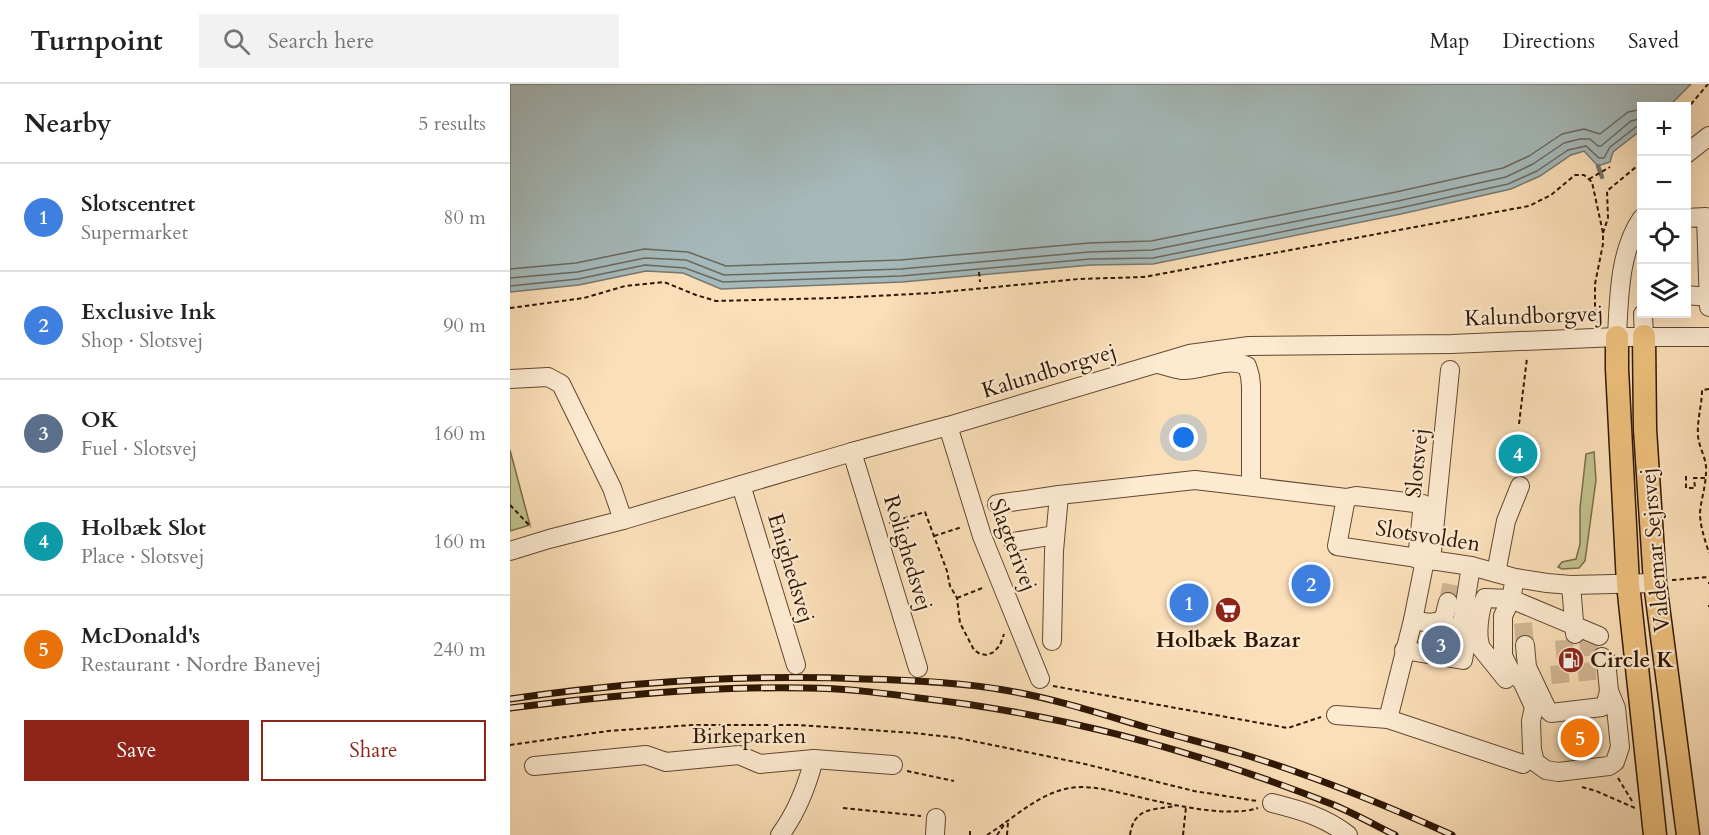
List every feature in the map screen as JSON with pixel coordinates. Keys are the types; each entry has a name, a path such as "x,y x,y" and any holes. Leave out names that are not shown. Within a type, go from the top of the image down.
{"main road":[{"name":"Valdemar Sejrsvej","path":"1644,336 1645,429 1688,835"},
{"name":"Valdemar Sejrsvej","path":"1608,337 1617,369 1628,584 1654,835"}],"street":[{"path":"1691,150 1709,136"},
{"path":"1691,218 1706,218 1709,307"},
{"path":"1608,337 1619,300 1626,252 1630,237 1637,225"},
{"path":"1691,295 1708,297"},
{"path":"1643,318 1644,336"},
{"name":"Kalundborgvej","path":"510,551 1204,351 1249,346 1452,344 1644,336 1709,337"},
{"path":"1157,364 1183,370 1226,363 1247,366 1251,386 1251,486"},
{"name":"Slotsvej","path":"1388,718 1404,650 1420,622 1424,560 1450,370"},
{"path":"510,379 548,377 561,384 612,489 623,520"},
{"name":"Slagterivej","path":"948,426 977,522 1040,679"},
{"name":"Rolighedsvej","path":"852,452 918,668"},
{"path":"997,504 1195,480 1346,498 1356,496 1423,504 1424,560"},
{"name":"Enighedsvej","path":"741,485 796,665"},
{"path":"1496,573 1506,521 1520,486"},
{"path":"1052,641 1055,535 1059,495"},
{"name":"Slotsvolden","path":"1346,498 1337,546 1424,560 1459,570 1496,573 1515,578 1571,585 1663,582"},
{"path":"1013,542 1055,535"},
{"path":"1459,570 1469,633 1504,678 1526,688"},
{"path":"1515,578 1516,601 1523,623"},
{"path":"1469,633 1485,598 1516,601 1580,636 1571,585"},
{"path":"1516,601 1503,616 1503,656 1510,670 1551,713 1602,708 1606,703 1606,674"},
{"path":"1420,622 1437,622 1444,618 1448,602"},
{"path":"1420,622 1469,633"},
{"path":"1404,650 1463,660 1468,630 1469,633"},
{"path":"1525,645 1526,688 1542,759 1546,763 1553,765 1615,759 1620,747 1616,708 1606,674"},
{"path":"1606,674 1639,679"},
{"path":"1526,688 1551,675"},
{"path":"1336,715 1388,718 1523,764"},
{"name":"Birkeparken","path":"534,766 646,755 666,762 739,755 760,764 814,759 897,768"},
{"path":"780,835 797,808 810,777 814,759"},
{"path":"1272,803 1320,818 1348,835"}],"path":[{"path":"1691,104 1708,84"},
{"path":"1603,232 1608,218 1607,191 1637,165"},
{"path":"1589,179 1610,167"},
{"path":"510,308 584,298 625,286 664,282 696,295 716,300 835,298 933,293 1079,279 1144,277 1529,206 1551,195 1575,175 1584,175 1592,182 1603,232 1603,244 1595,284 1595,305 1608,337"},
{"path":"979,272 980,282"},
{"path":"1519,424 1530,340"},
{"path":"1709,389 1702,390 1698,422 1699,444 1706,465 1707,485 1700,510 1700,519 1709,553"},
{"path":"1686,476 1686,488 1695,488 1695,478 1706,478"},
{"path":"510,505 545,540"},
{"path":"875,527 925,512 947,571 950,586 957,598 960,623 974,650 987,655 994,652 1005,633 1019,627"},
{"path":"933,536 977,522"},
{"path":"1663,582 1709,577"},
{"path":"957,598 1000,581"},
{"path":"1040,679 1054,687 1288,728 1328,715 1336,715"},
{"path":"1574,785 1596,790 1636,808 1611,769 1615,759"},
{"path":"897,768 954,781"},
{"path":"987,835 1043,798 1058,791 1073,788 1092,786 1179,806 1231,812 1250,810 1272,803"},
{"path":"1130,835 1134,820 1141,814 1179,806"},
{"path":"1183,835 1186,807"},
{"path":"843,808 936,827"},
{"path":"997,835 1006,823"},
{"path":"1006,823 1007,835"}],"green space":[{"path":"510,450 530,525 510,531"},
{"path":"1594,452 1596,480 1585,561 1579,568 1562,569 1558,567 1562,562 1576,559 1580,544 1580,508 1586,454"}],"water":[{"path":"510,84 1691,84 1673,102 1637,102 1637,133 1613,152 1610,162 1598,166 1584,151 1571,155 1540,176 1511,189 1401,214 1153,264 1091,265 902,282 721,289 683,273 646,271 579,285 510,292"}],"waterway":[{"path":"1598,166 1602,177"}],"tunnel":[{"path":"1448,602 1452,581"},
{"path":"1523,623 1525,645"},
{"path":"1588,638 1591,671"},
{"path":"1564,640 1567,673"},
{"path":"1551,675 1604,670"}],"railway":[{"path":"510,699 642,684 731,679 899,680 987,687 1057,702 1239,753 1347,791 1452,835"},
{"path":"510,708 657,693 769,688 849,690 972,705 1078,725 1182,752 1334,805 1395,835"}],"place":[{"name":"Holbæk Slot","path":"1518,454"},
{"name":"Exclusive Ink","path":"1311,584"},
{"name":"Slotscentret","path":"1189,603"},
{"name":"Holbæk Bazar","path":"1228,610"},
{"name":"OK","path":"1441,645"},
{"name":"Circle K","path":"1571,660"},
{"name":"McDonald's","path":"1580,738"}]}
